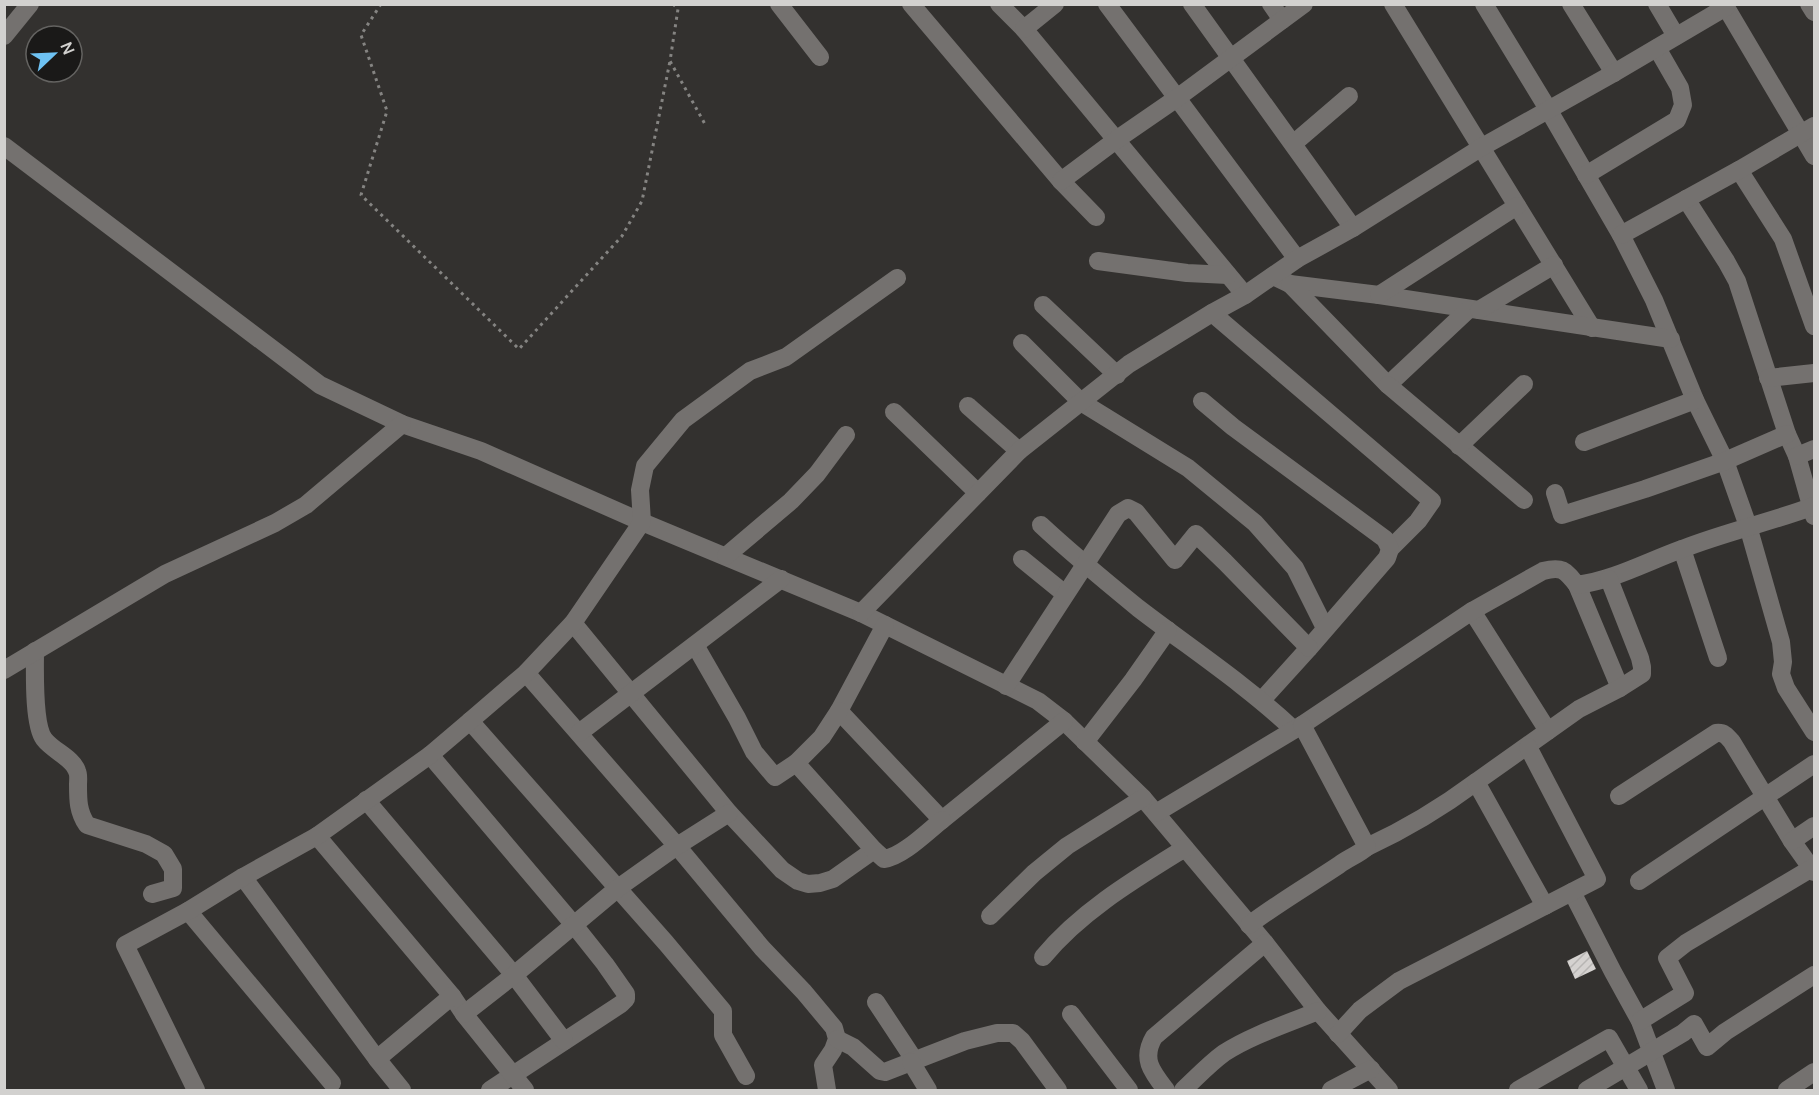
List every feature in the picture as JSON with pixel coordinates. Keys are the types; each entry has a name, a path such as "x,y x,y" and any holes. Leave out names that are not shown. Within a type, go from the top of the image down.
{"street":[{"path":"4,36 30,4"},
{"path":"779,4 820,57"},
{"path":"911,4 1061,181 1096,217"},
{"path":"999,4 1024,28 1245,296"},
{"path":"1024,28 1055,4"},
{"path":"1107,4 1297,259"},
{"path":"1192,4 1353,228"},
{"path":"1271,4 1282,20"},
{"path":"1061,181 1304,4"},
{"path":"1393,4 1592,328"},
{"path":"1484,4 1621,235 1654,300 1695,400 1725,461 1748,526 1781,642 1783,680 1815,732"},
{"path":"1571,4 1614,73"},
{"path":"1657,4 1676,36"},
{"path":"1809,4 1815,12"},
{"path":"861,613 1019,451 1129,364 1212,313 1245,296 1297,259 1353,228 1482,147 1658,48 1725,6 1808,130 1815,156"},
{"path":"1586,175 1677,120 1683,105 1680,88 1658,48"},
{"path":"1293,144 1349,96"},
{"path":"1621,235 1808,130"},
{"path":"4,146 320,385 402,424 481,451 642,522 861,613 1038,701 1064,721 1143,798 1265,943 1318,1011 1389,1090"},
{"path":"1739,170 1783,238 1815,326"},
{"path":"1576,585 1609,579 1682,549 1748,526 1814,509 1737,281 1686,199"},
{"path":"1379,295 1517,206"},
{"path":"1098,261 1188,273 1228,275"},
{"path":"1388,385 1473,310 1554,265"},
{"path":"1273,276 1290,284 1379,295 1671,339"},
{"path":"196,1090 125,945 317,836 430,755 470,721 526,672 573,623 642,522 640,490 645,466 684,420 750,370 786,357 897,278"},
{"path":"1290,284 1388,385 1524,500"},
{"path":"1043,305 1117,375"},
{"path":"1212,313 1432,501 1418,521 1390,549 1387,558 1262,700"},
{"path":"1022,343 1081,402 1188,468 1255,523 1295,568 1325,628"},
{"path":"1768,378 1815,373"},
{"path":"1459,446 1524,384"},
{"path":"1584,442 1695,400"},
{"path":"1202,401 1233,427 1386,539 1390,549"},
{"path":"968,406 1019,451"},
{"path":"894,412 978,493"},
{"path":"4,670 165,574 275,523 306,505 402,424"},
{"path":"1555,494 1562,515 1725,461 1787,434"},
{"path":"726,556 791,501 817,474 846,435"},
{"path":"1797,456 1815,449"},
{"path":"1006,686 1118,514 1128,508 1136,512 1175,560 1196,534 1309,648"},
{"path":"1041,525 1085,565 1298,727 1367,847"},
{"path":"1682,549 1718,658"},
{"path":"1022,559 1065,594"},
{"path":"1156,813 1298,727 1472,611 1543,570 1556,567 1567,572 1576,585 1620,688"},
{"path":"579,733 781,579"},
{"path":"1249,925 1367,847 1404,830 1448,803 1579,709 1642,674 1642,667 1609,579"},
{"path":"1472,611 1548,732"},
{"path":"573,623 729,813 782,870 798,881 808,884 820,883 833,879 874,850"},
{"path":"695,645 754,752 775,777 796,763 822,737 885,625"},
{"path":"1085,742 1168,630"},
{"path":"35,651 38,718 42,737 59,754 72,761 78,772 78,804 87,825 146,844 164,854 173,869 173,888 152,894"},
{"path":"526,672 762,948 834,1028 837,1039 823,1065 827,1090"},
{"path":"838,711 942,820"},
{"path":"470,721 723,1011 723,1035 746,1076"},
{"path":"796,763 874,850 884,858 890,858 912,844 1064,721"},
{"path":"1619,795 1706,739 1720,733 1725,734 1792,841 1813,870 1686,943 1667,958 1685,993 1640,1021"},
{"path":"1338,1034 1360,1010 1399,981 1598,879 1528,747"},
{"path":"430,755 574,925 626,994 626,999 564,1041 519,1083 490,1090"},
{"path":"1639,881 1815,764"},
{"path":"1476,782 1545,906"},
{"path":"990,916 1034,873 1067,846 1143,798"},
{"path":"366,800 514,975 564,1041"},
{"path":"464,1014 618,888 729,813"},
{"path":"1792,841 1815,826"},
{"path":"317,836 452,996 519,1083"},
{"path":"1043,957 1074,924 1129,884 1185,848"},
{"path":"243,877 402,1090"},
{"path":"1572,892 1640,1021 1652,1052 1658,1087"},
{"path":"188,911 332,1083"},
{"path":"1166,1090 1153,1074 1146,1055 1154,1037 1265,943"},
{"path":"1587,1090 1694,1024 1707,1047 1725,1032 1815,975"},
{"path":"377,1059 452,996"},
{"path":"876,1002 913,1061 927,1090"},
{"path":"1183,1090 1207,1067 1242,1043 1318,1011"},
{"path":"1071,1014 1130,1090"},
{"path":"837,1039 854,1047 880,1071 890,1071 965,1041 997,1034 1013,1034 1022,1041 1058,1090"},
{"path":"1518,1090 1609,1038 1639,1090"},
{"path":"1331,1090 1371,1069"},
{"path":"1786,1090 1815,1072"}],"path":[{"path":"381,4 361,35 387,111 360,195 519,349 622,236 642,201 670,61 678,9 673,4"},
{"path":"670,61 706,126"}],"building":[{"path":"1587,951 1596,969 1575,979 1567,961"}]}
